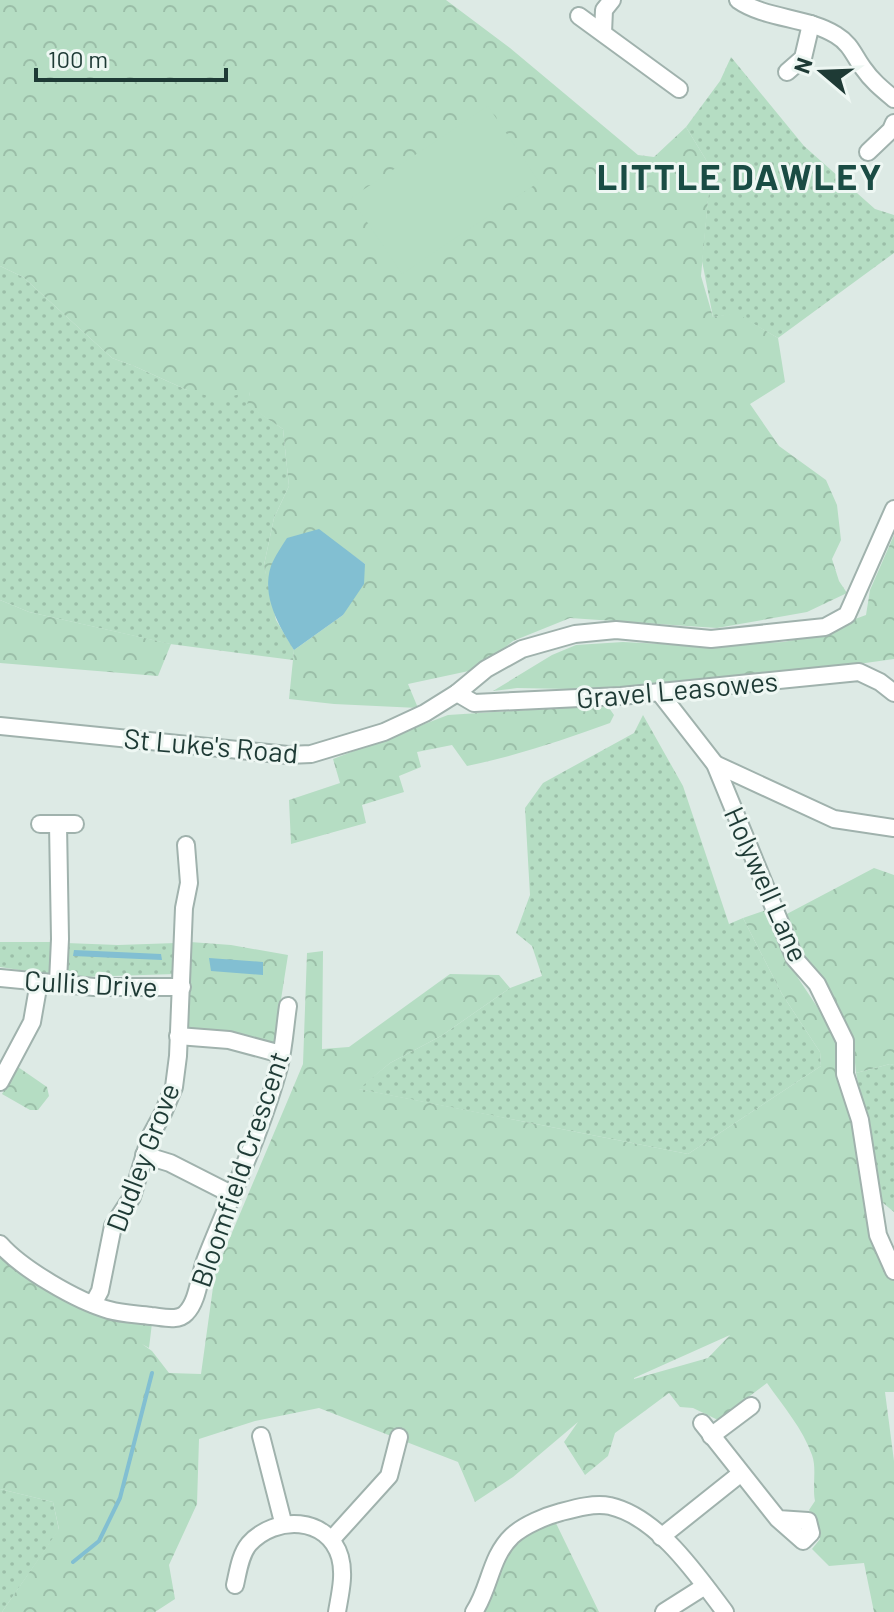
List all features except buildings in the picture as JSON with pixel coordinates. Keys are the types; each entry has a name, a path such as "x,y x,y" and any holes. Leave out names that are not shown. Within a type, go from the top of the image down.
{"street":[{"path":"603,33 604,10 612,0"},
{"path":"738,0 752,8 811,24 836,35 848,44 874,83 894,99"},
{"path":"579,16 679,89"},
{"path":"787,72 803,58 811,24"},
{"path":"868,152 891,130 894,123"},
{"name":"St Luke's Road","path":"0,726 288,755 311,754 384,732 425,713 457,693 486,669 522,649 575,634 616,630 711,639 825,627 847,615 894,509"},
{"name":"Gravel Leasowes","path":"457,693 474,703 659,692 859,672 894,693"},
{"name":"Holywell Lane","path":"659,692 715,764 795,959 817,984 845,1041 845,1074 860,1120 878,1235 894,1271"},
{"path":"715,764 834,819 894,828"},
{"path":"40,824 66,824 58,982"},
{"name":"Dudley Grove","path":"93,1304 100,1291 113,1226 132,1197 150,1137 174,1087 182,987 184,908 189,883 179,865 186,845"},
{"name":"Cullis Drive","path":"0,978 94,987 182,987"},
{"path":"0,1082 32,1022 39,982"},
{"name":"Bloomfield Crescent","path":"0,1244 75,1297 93,1304 110,1310 166,1318 178,1318 185,1314 192,1305 202,1270 242,1173 281,1054 288,1006"},
{"path":"178,1036 229,1040 281,1054"},
{"path":"144,1155 170,1163 231,1194"},
{"path":"751,1406 707,1430 778,1519"},
{"path":"261,1436 283,1522"},
{"path":"332,1539 389,1476 399,1437"},
{"path":"661,1537 740,1474"},
{"path":"474,1612 482,1599 493,1565 514,1534 552,1514 580,1507 608,1506 633,1515 661,1537 689,1565 725,1612"},
{"path":"235,1585 241,1559 250,1544 283,1522 305,1524 332,1539 340,1557 343,1580 337,1612"},
{"path":"664,1612 705,1586"}],"green space":[{"path":"0,0 446,0 510,48 638,155 654,157 686,127 711,168 701,276 713,317 736,313 778,338 785,382 750,404 779,446 826,480 837,505 841,540 832,559 839,581 847,593 807,612 717,628 570,618 513,641 478,669 408,684 418,708 289,699 294,650 343,615 365,564 351,554 272,566 268,587 264,565 274,518 289,486 283,429 247,405 250,392 219,399 187,390 112,358 23,277 0,266"},
{"path":"731,57 804,146 875,209 894,215 894,253 778,338 736,314 713,317 702,261 711,168 686,127 720,81"},
{"path":"488,106 539,182 402,274 351,198"},
{"path":"0,266 23,277 112,358 187,390 250,392 248,405 283,429 289,486 274,518 264,565 276,620 294,650 293,660 170,644 29,612 0,600"},
{"path":"894,535 894,659 772,676 623,690 517,688 493,691 552,655 576,645 623,642 704,646 784,642 866,615 870,590"},
{"path":"0,600 29,612 171,644 158,676 0,663"},
{"path":"607,705 614,715 610,723 485,762 467,766 452,745 417,752 421,767 399,776 404,792 362,805 366,823 291,844 289,800 340,783 333,759 448,715"},
{"path":"643,715 683,786 729,924 743,918 782,994 820,1052 821,1066 688,1154 358,1089 390,1063 441,1036 510,988 542,976 532,946 516,933 530,895 525,808 543,783 634,733"},
{"path":"874,868 894,875 894,1065 856,1073 853,1042 783,916"},
{"path":"766,910 798,978 826,1020 838,1046 894,1271 894,1392 885,1392 894,1461 894,1612 874,1612 864,1563 829,1566 812,1549 820,1539 809,1510 815,1501 812,1455 798,1427 767,1383 718,1420 693,1408 680,1407 669,1393 615,1433 608,1456 585,1475 564,1442 578,1422 513,1477 475,1502 458,1462 319,1408 255,1421 199,1439 197,1504 169,1565 175,1599 155,1612 2,1612 59,1529 53,1502 0,1489 0,1249 58,1288 152,1323 149,1348 142,1344 152,1351 169,1373 201,1374 215,1273 303,1064 307,953 323,951 322,1049 349,1047 450,974 499,975 510,988 441,1036 390,1063 359,1089 688,1154 821,1066 820,1052 782,994 743,918","holes":["730,1335 708,1358 634,1379"]},
{"path":"0,942 54,942 55,971 46,974 0,967"},
{"path":"190,942 231,945 288,955 274,1044 228,1032 187,1028"},
{"path":"66,943 176,943 176,974 68,975"},
{"path":"894,1065 894,1212 877,1198 856,1073"},
{"path":"18,1067 47,1087 49,1096 38,1110 30,1110 2,1094"},
{"path":"0,1489 53,1502 59,1530 2,1612 0,1612"},
{"path":"553,1517 599,1612 484,1612 504,1561 522,1540"}],"water":[{"path":"319,529 365,564 364,584 343,615 294,650 273,610 269,577 273,562 287,538"},
{"path":"74,950 161,954 162,960 73,956"},
{"path":"209,958 263,962 263,975 211,971"}],"waterway":[{"path":"73,1562 99,1541 120,1498 152,1373"}],"district":[{"name":"LITTLE DAWLEY","path":"740,175"}]}
